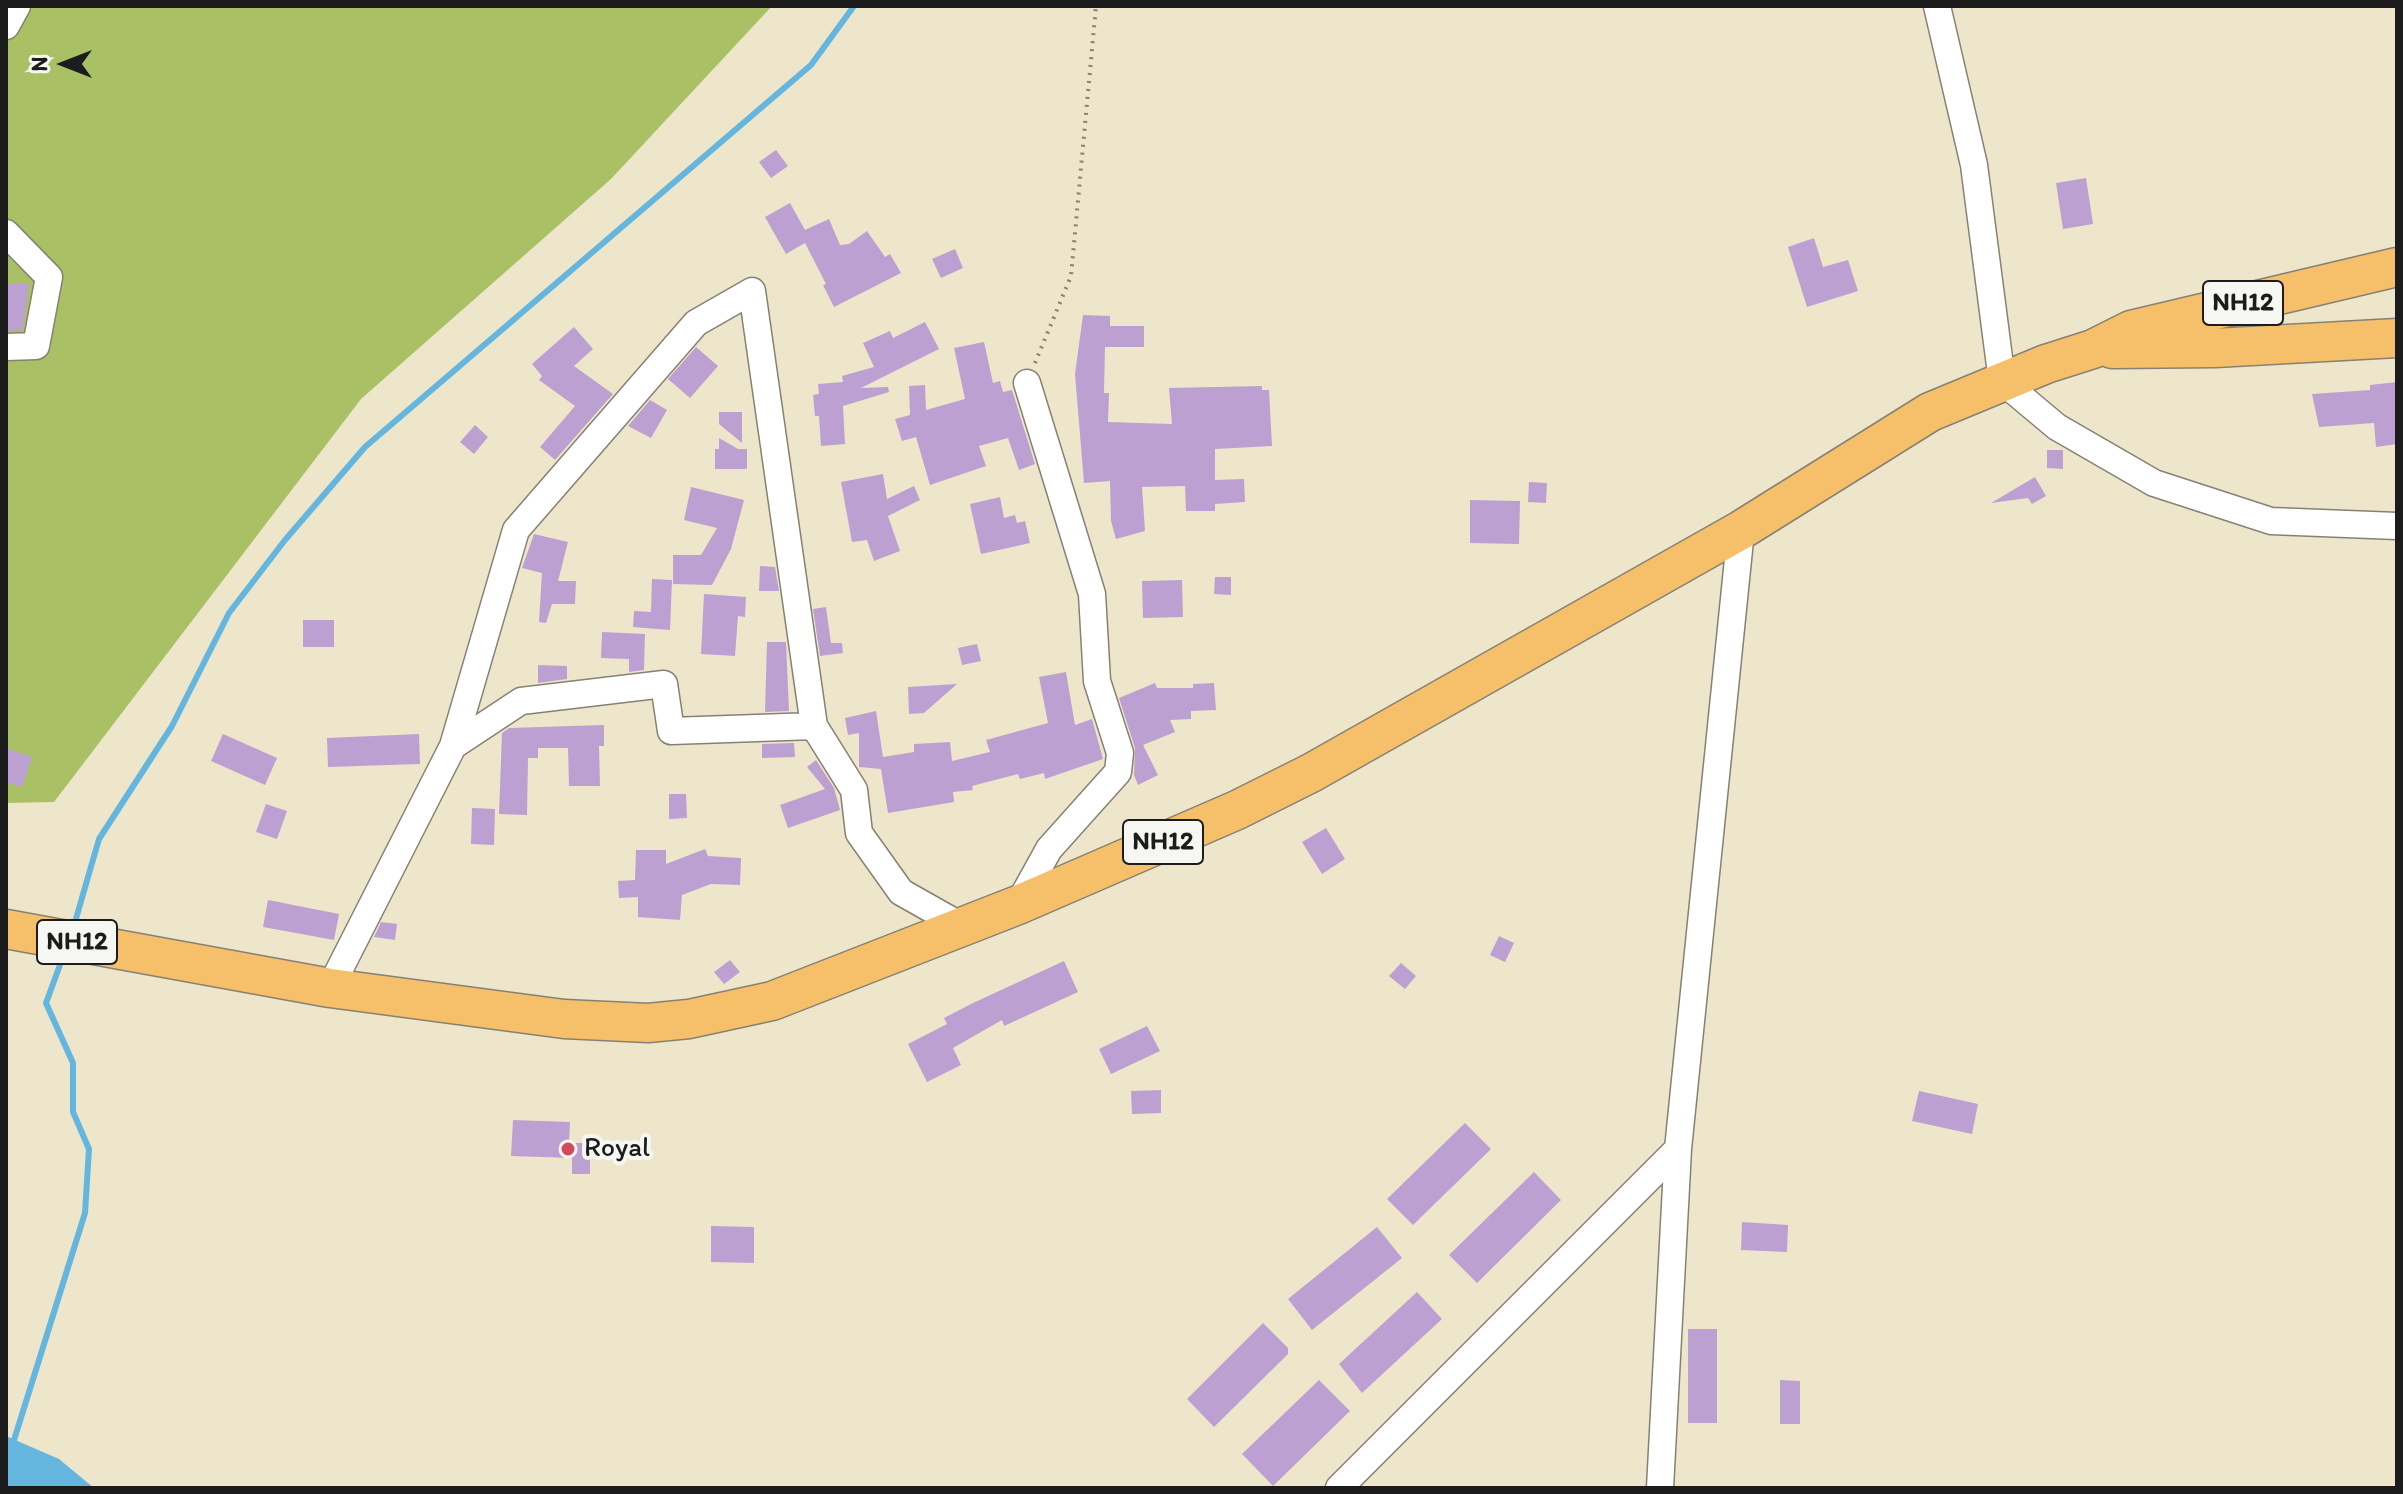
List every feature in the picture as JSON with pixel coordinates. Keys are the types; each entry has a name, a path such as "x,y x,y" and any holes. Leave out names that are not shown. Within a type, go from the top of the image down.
{"highway":[{"name":"NH12","path":"7,929 330,988 564,1019 648,1023 704,1016 772,1001 1018,905 1237,810 1311,773 1741,530 1930,412 2002,381 2093,349 2131,330 2397,267"},
{"name":"NH12","path":"2093,349 2215,348 2397,338"}],"street":[{"path":"6,26 17,6"},
{"path":"1937,6 1974,165 2002,381 2057,427 2154,483 2271,521 2397,526"},
{"path":"6,233 49,277 36,346 6,347"},
{"path":"330,988 453,746 516,530 696,323 752,291 814,726 854,790 859,833 901,892 963,927"},
{"path":"1018,905 1049,849 1118,772 1120,753 1097,681 1092,594 1027,383"},
{"path":"1660,1488 1678,1149 1741,530"},
{"path":"453,746 521,701 664,684 671,731 814,726"},
{"path":"1339,1488 1678,1149"}],"path":[{"path":"1027,383 1071,276 1096,6"}],"green space":[{"path":"6,6 772,6 611,179 361,399 54,802 6,803"}],"water":[{"path":"6,1436 59,1459 94,1488 6,1488"}],"building":[{"path":"776,150 788,166 771,178 759,162"},
{"path":"2086,178 2093,224 2063,229 2056,183"},
{"path":"790,203 805,230 829,219 840,245 849,244 867,231 885,257 890,254 901,273 834,307 805,243 786,254 765,217"},
{"path":"1814,238 1823,267 1848,260 1858,291 1807,307 1788,247"},
{"path":"955,249 963,268 941,278 932,259"},
{"path":"6,283 29,283 23,330 6,331"},
{"path":"1083,315 1110,316 1110,326 1144,326 1144,347 1105,347 1104,393 1109,393 1108,422 1172,424 1169,388 1262,386 1262,390 1269,390 1272,446 1215,449 1215,480 1244,479 1245,502 1215,504 1215,511 1186,511 1185,486 1142,487 1145,531 1116,539 1111,521 1110,481 1084,483 1075,374"},
{"path":"925,322 939,349 861,388 888,387 889,392 843,406 845,444 821,446 819,416 815,416 813,395 819,394 818,384 843,382 842,376 874,367 863,343 890,331 893,338"},
{"path":"574,327 593,349 574,366 613,394 555,460 540,447 575,406 539,380 542,376 532,364"},
{"path":"984,342 993,383 1000,381 1003,392 1012,390 1035,464 1019,470 1008,438 979,446 986,466 930,485 916,437 902,441 895,419 910,415 909,386 925,385 926,410 965,399 954,348"},
{"path":"696,347 718,366 690,398 668,379"},
{"path":"2397,382 2397,444 2376,447 2374,423 2319,427 2312,394 2370,390 2370,385"},
{"path":"650,400 667,410 651,438 628,426"},
{"path":"719,412 742,412 742,443 719,424"},
{"path":"475,425 488,437 474,454 460,442"},
{"path":"719,438 738,449 747,449 747,469 715,469 715,449 719,449"},
{"path":"2047,450 2063,450 2063,469 2047,468"},
{"path":"883,474 887,499 914,486 920,500 888,516 900,551 874,561 867,540 852,542 841,482"},
{"path":"2035,477 2046,496 2032,504 2028,498 1991,503"},
{"path":"1529,482 1547,483 1546,503 1528,502"},
{"path":"691,487 744,500 731,549 712,585 673,584 673,555 701,555 717,528 684,520"},
{"path":"1000,497 1004,518 1015,515 1017,523 1025,521 1030,543 981,554 970,504"},
{"path":"1470,500 1520,501 1519,544 1470,543"},
{"path":"534,534 568,542 558,581 576,581 575,604 552,604 546,623 539,622 542,573 522,568"},
{"path":"760,566 775,567 779,591 759,591"},
{"path":"1215,577 1231,577 1231,595 1214,594"},
{"path":"652,579 672,580 670,630 633,627 634,611 651,612"},
{"path":"1182,580 1183,617 1143,618 1142,581"},
{"path":"704,594 746,597 745,617 738,616 735,656 701,654"},
{"path":"826,607 831,643 842,643 843,653 820,656 813,609"},
{"path":"303,620 334,620 334,647 303,647"},
{"path":"602,632 645,634 644,670 629,672 629,659 601,658"},
{"path":"767,642 786,642 789,711 765,712"},
{"path":"977,644 981,661 962,665 958,648"},
{"path":"538,665 567,666 567,679 538,683"},
{"path":"1066,672 1075,725 1092,719 1103,759 1045,779 1044,773 1020,779 1018,774 972,786 973,790 953,792 954,802 888,813 881,769 859,767 859,733 848,735 845,718 876,711 883,757 914,752 914,744 950,742 952,761 990,752 986,740 1048,723 1039,677"},
{"path":"1155,683 1157,688 1193,688 1193,684 1214,683 1216,710 1191,711 1191,719 1170,720 1175,732 1143,745 1158,775 1138,785 1134,775 1135,748 1119,698"},
{"path":"957,684 924,713 909,714 908,687"},
{"path":"604,725 604,746 599,746 600,786 569,786 568,748 538,748 538,758 528,758 527,815 499,814 502,733 509,728"},
{"path":"223,734 277,758 265,785 211,761"},
{"path":"419,734 420,764 328,767 327,738"},
{"path":"794,743 795,757 762,758 762,744"},
{"path":"6,748 32,757 22,787 6,782"},
{"path":"816,760 834,788 840,810 788,828 780,805 825,789 807,767"},
{"path":"669,794 686,794 687,818 669,819"},
{"path":"266,804 287,811 277,839 256,832"},
{"path":"472,808 495,809 494,845 471,844"},
{"path":"1326,828 1345,859 1322,874 1302,842"},
{"path":"705,849 708,856 741,858 740,885 711,884 682,895 680,920 638,917 638,897 619,898 618,881 635,880 636,850 666,850 666,864"},
{"path":"268,900 339,914 334,940 263,927"},
{"path":"381,922 397,924 395,940 374,937"},
{"path":"1499,936 1514,943 1505,962 1490,955"},
{"path":"730,960 740,972 724,984 714,972"},
{"path":"1064,961 1078,992 1004,1026 1002,1020 953,1048 961,1065 927,1082 908,1044 947,1024 944,1018"},
{"path":"1401,963 1416,976 1405,989 1389,976"},
{"path":"1147,1026 1160,1051 1111,1074 1099,1049"},
{"path":"1161,1090 1161,1113 1132,1114 1131,1091"},
{"path":"1919,1091 1978,1104 1972,1134 1912,1121"},
{"path":"513,1120 570,1122 569,1143 590,1143 590,1174 572,1174 572,1158 511,1156"},
{"path":"1465,1123 1491,1149 1413,1225 1387,1199"},
{"path":"1534,1172 1561,1200 1477,1283 1449,1255"},
{"path":"1742,1222 1788,1225 1787,1252 1741,1250"},
{"path":"711,1226 754,1227 754,1263 711,1262"},
{"path":"1377,1227 1402,1258 1312,1330 1288,1299"},
{"path":"1417,1292 1442,1319 1362,1393 1339,1364"},
{"path":"1263,1323 1288,1348 1288,1354 1214,1427 1187,1399"},
{"path":"1688,1329 1717,1329 1717,1423 1688,1423"},
{"path":"1319,1380 1350,1411 1273,1486 1242,1454"},
{"path":"1780,1380 1800,1381 1800,1424 1780,1424"}],"waterway":[{"path":"73,929 99,839 172,726 229,613 285,540 365,447 811,65 854,6"},
{"path":"14,1440 85,1213 89,1149 73,1112 73,1063 46,1003 64,954"}],"place":[{"name":"Royal","path":"568,1149"}]}
